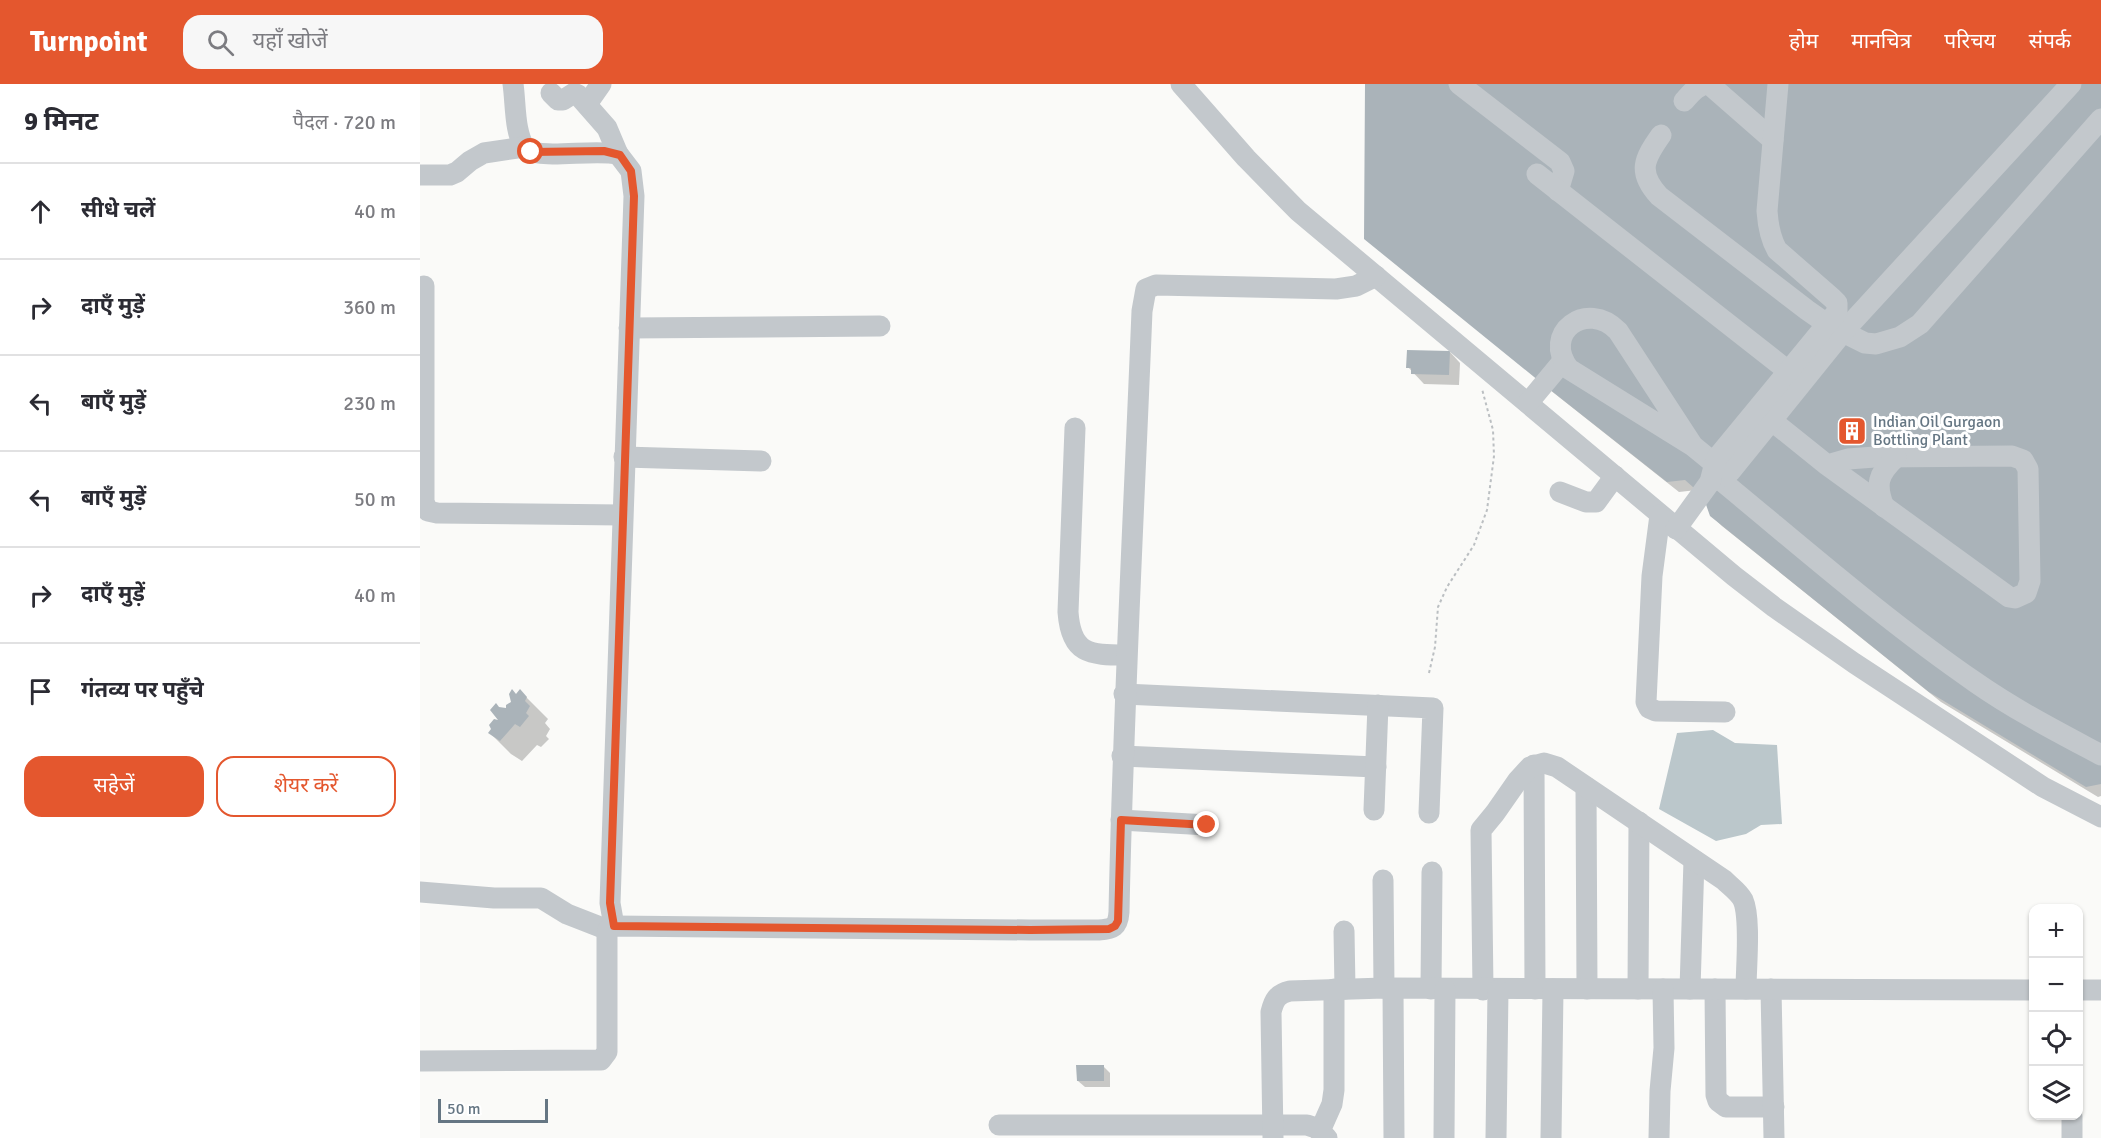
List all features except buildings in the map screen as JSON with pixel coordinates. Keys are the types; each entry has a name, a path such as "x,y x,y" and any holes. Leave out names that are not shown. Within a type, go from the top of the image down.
{"street":[{"path":"513,84 519,133 526,150 537,153 604,151 618,154"},
{"path":"587,104 601,84"},
{"path":"1181,84 1271,185 1306,218 1742,582 1815,636 2043,787 2101,818"},
{"path":"1459,84 1560,162 1564,171 1558,191"},
{"path":"1684,101 1696,88 1702,84 1709,84 1773,140"},
{"path":"1714,475 1730,471 1771,420 1835,328 1837,303 1777,250 1770,233 1767,211 1778,84"},
{"path":"1676,529 1714,475 1716,459 1788,371 1835,328 2071,84"},
{"path":"420,1061 601,1060 607,1052 606,944 611,928 622,514 634,196 631,171 618,154 607,128 578,94 574,93 563,100 558,100 551,93"},
{"path":"1661,135 1646,156 1644,165 1648,181 1664,201 1835,328 1865,343 1876,344 1900,338 1920,324 2101,119"},
{"path":"420,175 450,175 458,172 470,161 484,153 524,147"},
{"path":"1538,174 1788,371"},
{"path":"420,892 494,898 541,898 567,914 611,928 1030,930 1109,929 1115,926 1118,921 1122,756 1142,311 1146,289 1156,285 1167,285 1336,289 1356,286 1376,276"},
{"path":"424,286 424,502 428,511 437,513 622,514"},
{"path":"1694,446 1569,369 1563,361 1560,348 1562,336 1569,326 1580,319 1596,318 1609,322 1714,475 1889,618 1974,682 2031,717 2101,755"},
{"path":"629,328 880,326"},
{"path":"1528,403 1563,361"},
{"path":"1771,420 1827,465 2009,597 2015,598 2026,593 2030,581 2029,503 2028,469 2024,460 2012,456 1896,457 1862,458 1827,465"},
{"path":"1075,428 1069,627 1072,639 1091,652 1100,655 1126,655"},
{"path":"1884,507 1878,492 1879,484 1882,473 1896,457"},
{"path":"624,458 761,461"},
{"path":"1560,492 1586,502 1596,501 1615,476"},
{"path":"1660,515 1652,576 1646,702 1649,708 1656,711 1725,711"},
{"path":"1125,694 1433,708 1429,813"},
{"path":"1374,810 1378,705"},
{"path":"1122,756 1376,767"},
{"path":"1496,1138 1491,990 1481,830 1518,780 1534,765 1544,763 1557,767 1587,786 1724,880 1742,898 1746,915 1746,989"},
{"path":"1534,765 1551,1138"},
{"path":"1587,786 1587,989"},
{"path":"1121,820 1207,825"},
{"path":"1638,989 1639,822"},
{"path":"1690,989 1694,860"},
{"path":"1432,872 1444,1138"},
{"path":"1383,880 1394,1138"},
{"path":"999,1125 1273,1132 1307,1125 1324,1135 1334,1090 1344,931"},
{"path":"1273,1132 1271,1012 1275,999 1290,991 1388,988 2029,990"},
{"path":"1659,1138 1659,1100 1664,1048 1663,989"},
{"path":"1715,989 1716,1095 1718,1101 1726,1107 1773,1107"},
{"path":"1771,989 1774,1138"},
{"path":"2083,990 2101,990"},
{"path":"2072,1120 2072,1138"}],"path":[{"path":"1429,673 1435,647 1438,606 1474,544 1487,510 1494,456 1492,430 1481,386 1487,378 1488,370"}],"shaded area":[{"path":"1713,730 1735,743 1777,745 1782,824 1761,825 1746,834 1716,841 1659,809 1677,733"}],"place":[{"name":"Indian Oil Gurgaon Bottling Plant","path":"1852,431"}],"route":[{"path":"531,152 604,151 620,155 631,171 634,196 610,903 610,914 614,926 1109,929 1118,921 1121,820 1207,825"}]}
